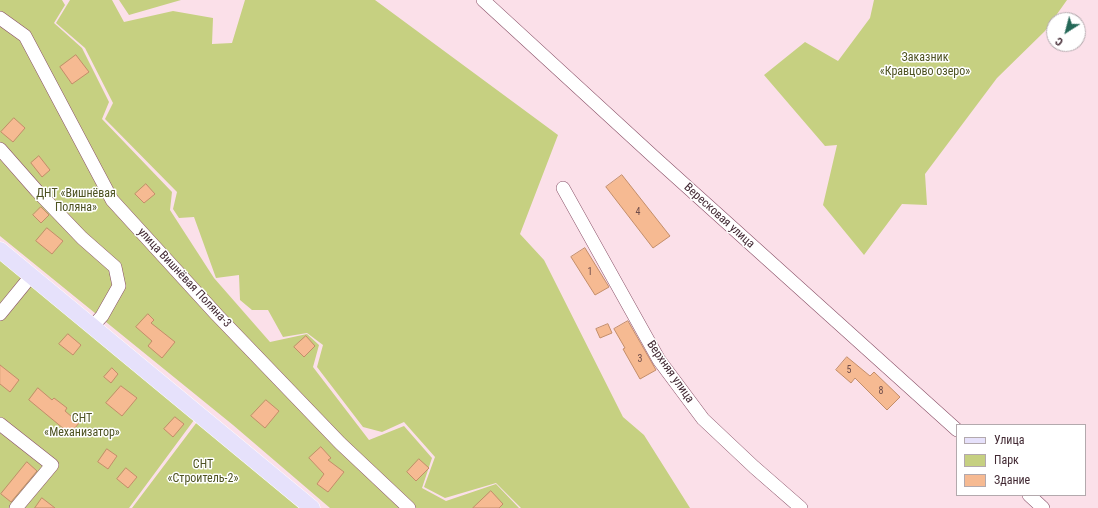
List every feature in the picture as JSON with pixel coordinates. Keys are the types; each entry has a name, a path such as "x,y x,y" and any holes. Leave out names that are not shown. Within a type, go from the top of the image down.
{"main road":[{"path":"0,250 312,508"}],"street":[{"name":"Вересковая улица","path":"483,0 654,157 956,429"},
{"name":"улица Вишнёвая Поляна-3","path":"0,18 25,36 112,200 217,315 340,444 409,508"},
{"path":"0,148 37,191 82,238 115,267 119,286 102,316 92,327"},
{"name":"Верхняя улица","path":"563,188 659,360 703,419 801,508"},
{"path":"0,314 31,276"},
{"path":"0,424 52,465 16,508"},
{"path":"1030,496 1043,508"}],"green space":[{"name":"ДНТ «Вишнёвая Поляна»","path":"0,0 62,0 65,5 54,23 82,48 109,102 102,119 172,192 170,210 214,278 270,342 307,334 319,345 313,367 369,440 404,426 432,458 422,488 446,501 496,484 519,508 330,508 233,425 0,236"},
{"path":"70,0 112,0 124,22 173,11 213,18 212,44 232,43 245,0 375,0 558,135 520,234 544,260 623,417 644,435 690,508 521,508 496,483 445,498 424,487 435,457 404,422 382,432 363,427 317,367 323,345 307,333 283,337 268,310 252,310 240,300 239,275 216,278 194,217 179,218 173,209 177,192 105,119 113,103 85,48 56,23"},
{"path":"119,0 181,0 129,15"},
{"name":"Заказник «Кравцово озеро»","path":"874,0 1067,0 1058,12 1046,12 1045,31 997,78 925,174 927,205 902,204 864,255 823,205 837,145 825,146 764,75 805,42 838,61 870,18"},
{"name":"СНТ «Механизатор»","path":"0,249 197,416 129,508 0,508"},
{"name":"СНТ «Строитель-2»","path":"197,422 299,508 132,508"}],"building":[{"path":"76,55 89,72 72,84 60,67"},
{"path":"14,118 25,128 13,142 1,132"},
{"path":"39,156 50,170 42,177 31,163"},
{"path":"622,175 670,236 653,248 606,187"},
{"path":"146,184 155,194 144,203 135,194"},
{"path":"41,207 49,215 41,223 33,215"},
{"path":"47,228 63,241 52,254 36,241"},
{"path":"585,248 609,287 595,295 571,257"},
{"path":"148,314 154,320 151,323 175,342 162,358 148,346 152,341 136,327"},
{"path":"628,321 656,370 640,379 623,349 625,348 614,329"},
{"path":"608,324 612,333 600,338 596,329"},
{"path":"68,334 81,345 73,355 59,344"},
{"path":"306,336 315,346 304,357 294,347"},
{"path":"847,357 870,376 874,372 900,397 887,410 855,378 851,383 836,370"},
{"path":"0,365 19,380 10,392 0,384"},
{"path":"112,368 118,374 111,383 104,377"},
{"path":"121,386 137,398 122,416 106,403"},
{"path":"38,388 52,400 54,398 67,408 65,411 79,423 70,434 29,400"},
{"path":"266,400 279,411 265,428 251,416"},
{"path":"175,417 184,424 173,437 164,429"},
{"path":"321,447 331,458 328,460 344,472 328,492 317,484 324,474 309,458"},
{"path":"107,449 117,456 108,469 98,462"},
{"path":"419,459 429,468 416,481 407,472"},
{"path":"27,462 37,471 11,502 1,494"},
{"path":"126,468 137,477 128,488 117,479"},
{"path":"491,491 503,504 499,508 473,508"},
{"path":"42,498 55,508 35,508"}]}
